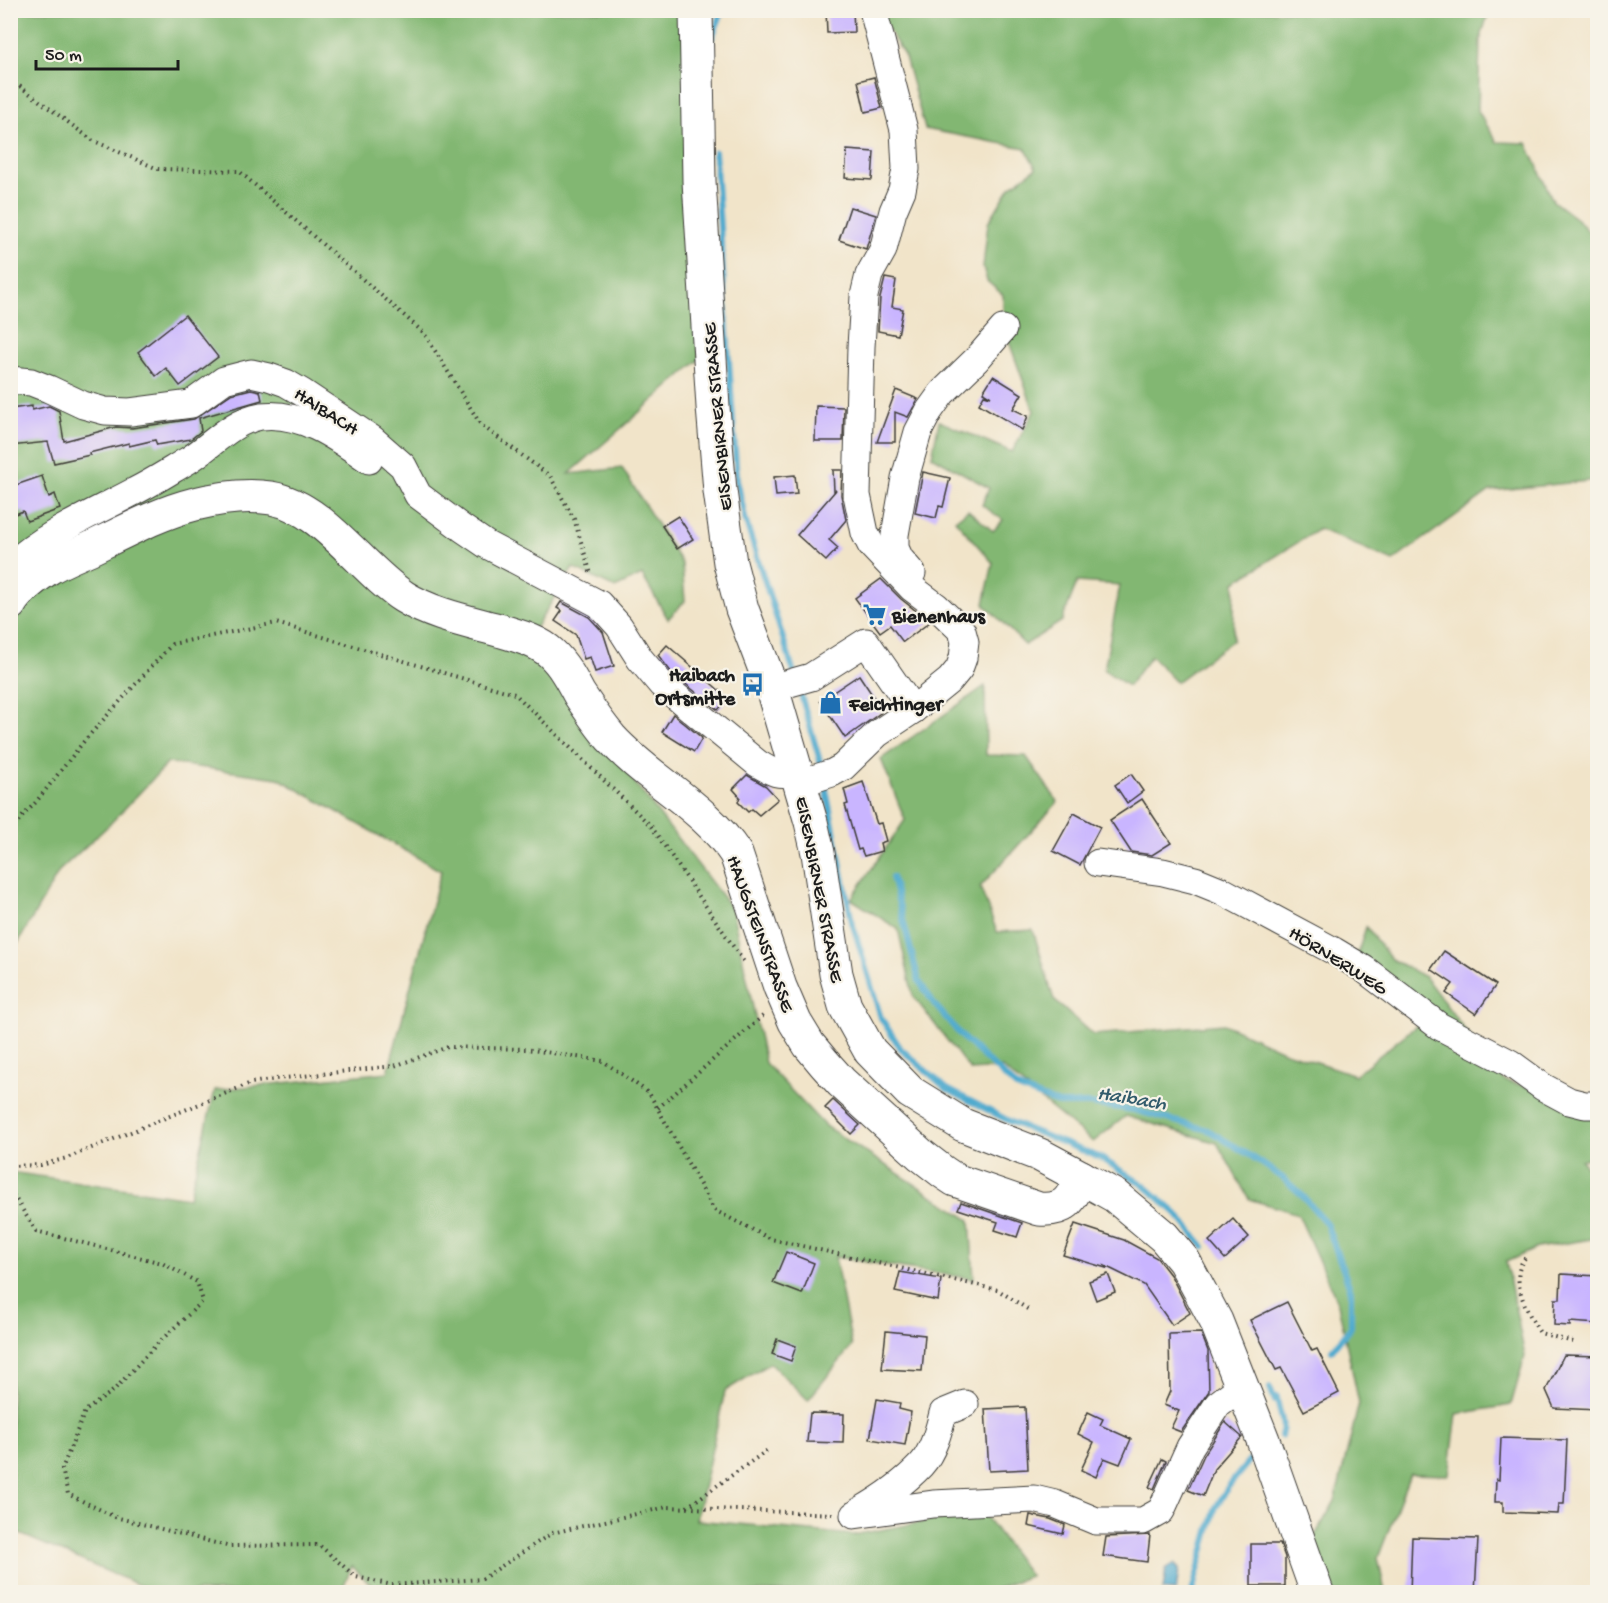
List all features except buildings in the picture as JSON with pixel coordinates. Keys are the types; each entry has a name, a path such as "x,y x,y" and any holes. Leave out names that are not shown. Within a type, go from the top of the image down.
{"main road":[{"name":"EISENBIRNER STRASSE","path":"696,10 699,181 720,492 730,563 742,609 792,682 810,777 818,853 836,974 845,1005 870,1051 910,1092 963,1125 1040,1155 1115,1196 1164,1237 1184,1261 1216,1321 1243,1385 1317,1593"},
{"name":"HAUGSTEINSTRASSE","path":"10,604 29,582 48,568 158,517 193,504 223,498 247,497 272,498 294,506 319,522 387,584 405,597 452,617 522,638 550,652 563,666 597,721 612,739 707,818 725,837 736,854 780,987 795,1022 809,1045 835,1076 921,1155 956,1180 1039,1209 1052,1210 1064,1206 1072,1198 1082,1177"}],"street":[{"path":"599,604 661,684 757,764 770,772 782,775 810,777 843,767 877,734 913,710 950,680 959,669 965,642 962,631 936,606 912,588 871,545 865,533 857,495 864,296 869,274 883,250 893,211 902,190 906,169 904,130 873,10"},
{"path":"936,606 900,559 895,548 895,535 911,453 929,411 942,393 977,359 1003,329"},
{"name":"HAIBACH","path":"10,380 31,382 83,405 105,411 130,412 191,404 224,380 251,373 269,377 303,393 372,439 403,466 418,495 487,545 599,604"},
{"path":"10,566 48,536 172,469 235,426 260,417 290,417 309,424 346,443 418,495"},
{"path":"792,682 866,642 913,710"},
{"name":"HÖRNERWEG","path":"1098,863 1163,872 1195,880 1222,891 1364,969 1439,1026 1510,1063 1543,1087 1569,1101 1598,1105"},
{"path":"854,1515 933,1504 1034,1499 1055,1504 1096,1521 1143,1521 1161,1511 1190,1447 1218,1404 1243,1385"},
{"path":"854,1515 877,1501 922,1464 937,1436 944,1408"}],"path":[{"path":"10,79 92,140 158,170 239,171 424,333 481,425 550,476 574,519 599,604"},
{"path":"10,830 36,802 85,740 172,644 276,623 515,694 651,826 748,969"},
{"path":"658,1108 765,1015"},
{"path":"10,1166 41,1165 67,1158 251,1083 394,1066 448,1047 526,1049 603,1061 649,1092 714,1210 771,1239 998,1290 1029,1310"},
{"path":"10,1190 36,1231 162,1263 197,1282 203,1301 113,1391 85,1411 62,1469 68,1494 115,1517 227,1546 319,1545 356,1577 392,1585 482,1579 552,1533 667,1507 854,1515"},
{"path":"1525,1258 1520,1264 1519,1281 1528,1315 1540,1333 1577,1343"},
{"path":"687,1508 769,1449"}],"green space":[{"path":"11,11 692,11 699,360 569,474 622,468 682,564 685,601 668,619 642,575 615,588 573,568 524,646 551,674 732,909 765,1063 825,1126 970,1220 974,1279 835,1257 852,1346 808,1400 770,1363 725,1391 696,1520 853,1535 982,1511 1030,1576 989,1592 378,1592 352,1566 341,1592 155,1592 11,1530 11,1172 189,1198 215,1090 388,1072 441,871 278,778 168,763 108,826 60,870 18,943 11,949"},
{"path":"877,11 1489,11 1480,41 1478,111 1497,142 1527,143 1553,201 1578,220 1597,241 1597,480 1490,491 1393,561 1319,529 1235,582 1233,640 1176,682 1151,656 1128,686 1104,670 1120,585 1077,582 1062,621 1025,645 984,604 993,563 955,520 968,510 993,531 1003,520 982,505 989,488 932,456 939,421 1012,452 1034,411 1003,325 1003,295 987,281 983,267 988,223 1010,187 1036,168 1025,148 925,129 905,57"},
{"path":"985,686 986,755 1026,756 1058,802 980,887 997,932 1033,930 1054,1000 1093,1035 1224,1024 1283,1051 1355,1075 1421,1022 1351,974 1366,927 1391,959 1425,977 1503,1080 1597,1107 1597,1156 1581,1160 1597,1181 1597,1238 1537,1248 1506,1262 1525,1356 1511,1405 1457,1414 1449,1475 1410,1474 1378,1558 1385,1592 1327,1592 1310,1544 1335,1501 1359,1403 1338,1304 1298,1214 1249,1199 1217,1143 1126,1116 1093,1142 1002,1068 970,1070 913,996 898,929 851,899 905,820 881,759"}],"water":[{"path":"1174,1564 1179,1569 1176,1591 1163,1590 1166,1569"}],"waterway":[{"path":"711,40 723,10"},
{"path":"715,152 737,480 746,522 795,676"},
{"path":"799,688 822,768"},
{"path":"825,784 852,922 881,1018 901,1049 947,1089 1011,1122 1101,1158 1145,1186 1177,1214 1204,1247"},
{"name":"Haibach","path":"892,877 919,981 935,1005 964,1039 1016,1087 1059,1104 1089,1104 1134,1110 1208,1130 1283,1178 1303,1196 1326,1223 1351,1291 1351,1327 1332,1350"},
{"path":"1270,1388 1275,1401"},
{"name":"Haibach","path":"1277,1397 1282,1421 1281,1436"},
{"name":"Haibach","path":"1192,1592 1215,1509 1228,1487 1249,1461"}],"place":[{"name":"Bienenhaus","path":"874,615"},
{"name":"Haibach Ortsmitte","path":"753,685"},
{"name":"Feichtinger","path":"831,703"}]}
